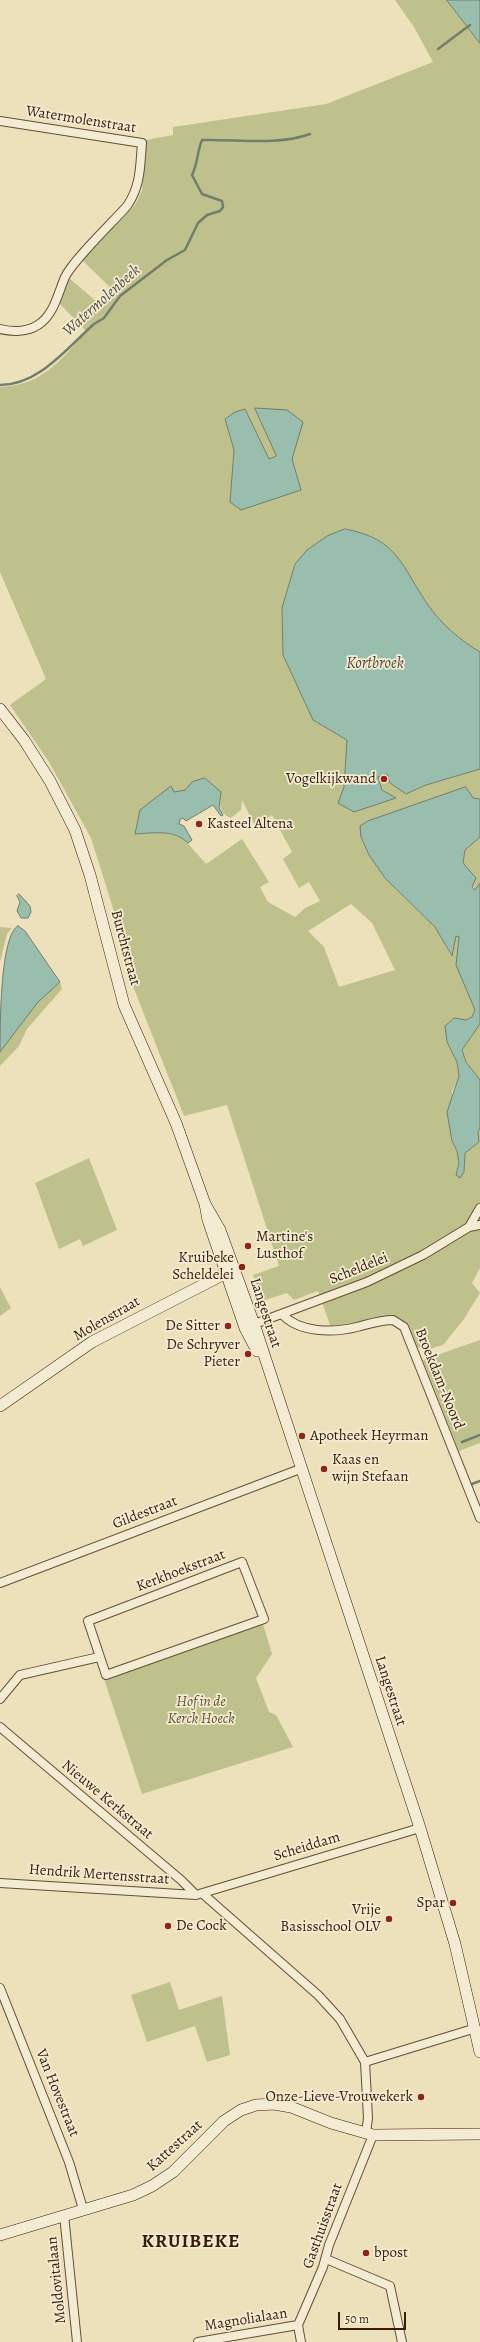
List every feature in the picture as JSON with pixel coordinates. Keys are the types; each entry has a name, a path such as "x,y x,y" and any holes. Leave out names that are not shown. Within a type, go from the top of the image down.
{"main road":[{"name":"Burchtstraat","path":"0,709 24,740 50,781 75,830 90,876 124,1005 176,1123 205,1204 208,1220 230,1271"},
{"name":"Langestraat","path":"230,1271 267,1367 420,1828 456,1944 476,2028 480,2052"},
{"name":"Molenstraat","path":"0,1406 92,1342 230,1271"},
{"name":"Kattestraat","path":"0,2235 133,2195 152,2186 173,2172 224,2121 241,2110 256,2105 274,2104 291,2107 331,2123 370,2134 480,2134"}],"street":[{"name":"Watermolenstraat","path":"0,121 73,134 142,143 139,182 135,195 128,206 66,276 48,317 38,325 25,330 10,331 0,329"},
{"name":"Scheldelei","path":"469,1227 480,1208"},
{"name":"Scheldelei","path":"250,1326 398,1268 423,1255 469,1227 480,1225"},
{"name":"Broekdam-Noord","path":"282,1314 292,1324 305,1328 339,1330 393,1320 404,1327 480,1518"},
{"name":"Gildestraat","path":"0,1584 300,1469"},
{"name":"Kerkhoekstraat","path":"242,1562 264,1619 106,1675 99,1656 88,1621 242,1562"},
{"path":"0,1699 20,1675 99,1656"},
{"name":"Nieuwe Kerkstraat","path":"0,1727 318,1995 340,2018 365,2062"},
{"name":"Scheiddam","path":"199,1894 420,1828"},
{"name":"Hendrik Mertensstraat","path":"0,1883 199,1894"},
{"name":"Van Hovestraat","path":"0,1988 69,2162 83,2210"},
{"path":"365,2062 476,2028"},
{"name":"Gasthuisstraat","path":"298,2326 326,2260 329,2245 370,2134 365,2062"},
{"name":"Moldovitalaan","path":"64,2215 77,2342"},
{"path":"326,2260 390,2286 402,2342"},
{"path":"298,2326 301,2342"},
{"name":"Magnolialaan","path":"198,2342 298,2326"},
{"path":"259,2333 260,2342"}],"green space":[{"path":"395,0 447,0 480,43 480,652 458,637 439,619 428,605 397,556 388,547 363,534 345,529 295,564 282,608 283,655 313,720 347,740 344,788 395,798 383,791 378,777 388,774 406,794 426,785 480,769 480,799 473,799 467,787 361,837 369,855 385,878 435,927 451,956 456,936 459,936 456,965 475,1010 472,1017 466,1020 454,1018 447,1042 457,1062 459,1076 452,1092 452,1141 457,1151 459,1163 457,1168 464,1172 465,1153 479,1142 478,1132 480,1128 480,1268 472,1283 480,1293 464,1319 443,1345 426,1350 415,1346 404,1323 392,1315 331,1328 318,1291 294,1300 287,1293 262,1301 253,1275 279,1266 227,1105 184,1116 127,971 122,937 91,838 49,762 10,705 46,679 0,572 0,387 28,382 49,370 68,352 86,331 59,303 69,278 103,307 115,292 82,260 135,205 142,190 146,140 173,135 173,127 326,104 433,62 414,27","holes":["245,409 269,459 276,456 230,502 234,450 225,419","192,782 221,792 220,805 222,811 231,818 241,810 242,800 255,826 272,815 292,852 283,859 299,888 309,882 320,901 305,908 295,917 268,902 260,887 269,882 242,839 206,864 183,838 160,832 135,834 171,787 173,792 185,790","351,904 372,923 395,970 339,987 324,947 308,931"]},
{"path":"480,837 480,883 475,890 463,864 465,850"},
{"path":"0,927 12,928 7,934 0,962"},
{"path":"60,982 62,989 27,1029 19,1046 0,1066 0,1052 21,1021 38,1001"},
{"path":"480,1024 480,1080 466,1061 462,1050"},
{"path":"89,1158 117,1230 83,1246 80,1239 59,1249 35,1183"},
{"path":"0,1287 11,1308 0,1316"},
{"path":"480,1340 480,1443 459,1451 423,1360"},
{"name":"Hof in de Kerck Hoeck","path":"263,1624 272,1654 256,1678 269,1712 276,1715 293,1747 142,1794 104,1679"},
{"path":"170,1982 179,2010 222,1996 230,2055 207,2062 195,2026 147,2042 131,1995"}],"water":[{"path":"447,0 480,0 480,43"},
{"path":"255,408 287,410 303,422 292,459 301,490 241,510 230,502 234,450 225,419 235,412 245,409 269,459 276,456"},
{"name":"Kortbroek","path":"345,529 363,534 388,547 397,556 428,605 439,619 458,637 480,652 480,769 426,785 406,794 390,783 387,774 378,777 382,790 396,798 354,812 338,803 344,787 347,740 313,720 283,655 282,608 295,564 307,550 327,536"},
{"path":"205,778 221,792 219,808 223,815 221,816 213,805 186,821 183,818 180,820 179,824 184,826 192,840 188,843 176,836 163,833 135,834 140,810 171,786 174,792 185,790 192,782"},
{"path":"466,787 473,798 480,799 480,837 465,850 463,863 476,878 472,887 475,890 480,883 480,1024 462,1050 466,1062 480,1080 480,1128 478,1132 479,1142 465,1153 464,1172 460,1178 456,1175 459,1163 457,1151 452,1141 447,1112 459,1076 457,1062 447,1042 445,1026 454,1018 466,1020 472,1017 475,1010 456,965 459,937 456,936 452,956 435,927 385,878 369,855 361,837 360,826 368,821"},
{"path":"19,894 30,906 31,912 28,918 21,918 17,911 20,902 17,896"},
{"path":"18,926 25,931 60,982 38,1002 0,1052 4,963 12,933"}],"waterway":[{"name":"Watermolenbeek","path":"438,49 470,25"},
{"name":"Watermolenbeek","path":"0,385 27,379 52,364 94,324 104,318 120,296 167,260 185,250 198,223 207,215 220,211 223,207 222,201 202,194 192,175 202,140 271,141 297,138 310,134"},
{"path":"462,1442 480,1435"},
{"path":"472,1484 480,1481"}],"place":[{"name":"Vogelkijkwand","path":"384,779"},
{"name":"Kasteel Altena","path":"199,824"},
{"name":"Martine's Lusthof","path":"248,1246"},
{"name":"Kruibeke Scheldelei","path":"242,1267"},
{"name":"De Sitter","path":"228,1326"},
{"name":"De Schryver Pieter","path":"248,1354"},
{"name":"Apotheek Heyrman","path":"302,1436"},
{"name":"Kaas en wijn Stefaan","path":"324,1469"},
{"name":"Spar","path":"453,1903"},
{"name":"Vrije Basisschool OLV","path":"389,1919"},
{"name":"De Cock","path":"168,1926"},
{"name":"Onze-Lieve-Vrouwekerk","path":"421,2097"},
{"name":"bpost","path":"366,2253"}],"district":[{"name":"KRUIBEKE","path":"191,2242"}]}
